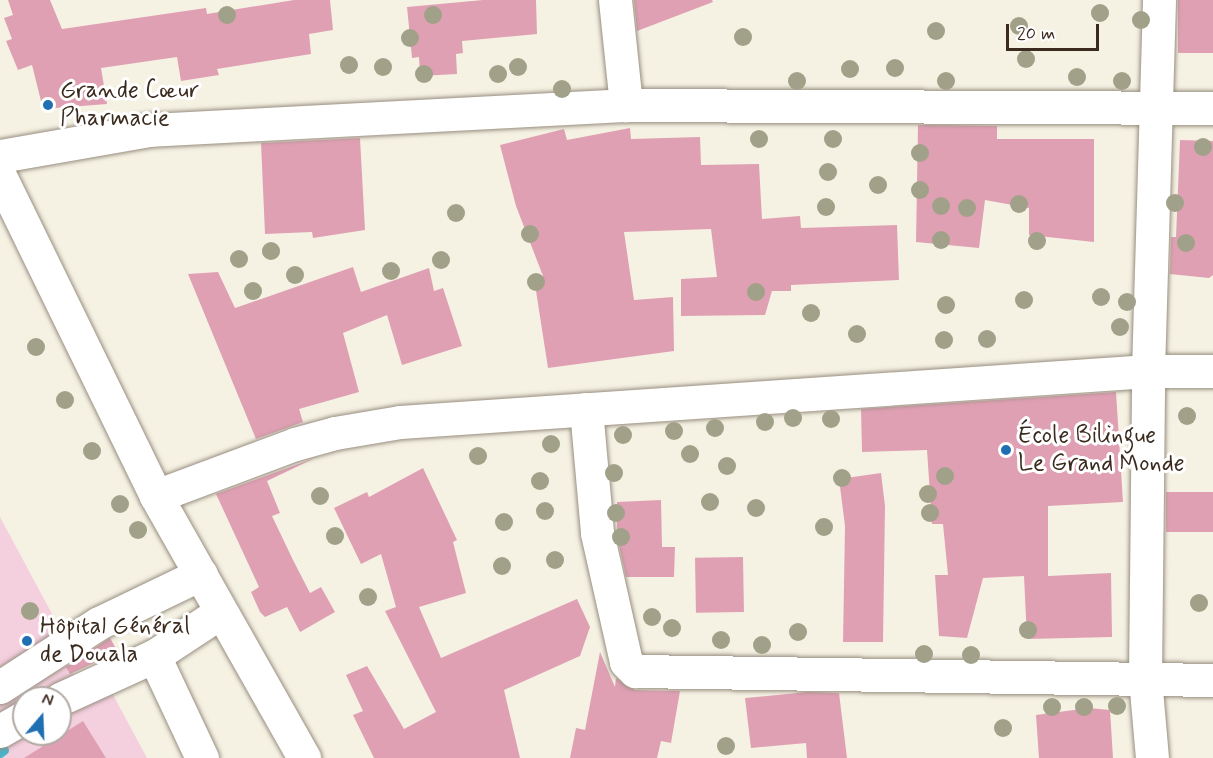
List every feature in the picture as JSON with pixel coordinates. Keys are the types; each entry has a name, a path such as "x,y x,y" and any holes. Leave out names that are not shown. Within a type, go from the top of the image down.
{"street":[{"path":"615,0 626,105"},
{"path":"1152,758 1145,678 1149,371 1155,107 1160,0"},
{"path":"0,156 149,130 626,105 1213,108"},
{"path":"0,177 156,496 304,758"},
{"path":"156,496 335,433 400,422 1149,371 1213,371"},
{"path":"586,409 597,533 626,662 635,671 1213,680"},
{"path":"0,687 99,623 201,574"},
{"path":"72,694 154,657 221,612"},
{"path":"154,657 202,758"}],"shaded area":[{"name":"Hôpital Général de Douala","path":"0,517 58,625 49,631 60,650 57,653 94,702 111,691 147,758 0,758"}],"building":[{"path":"8,0 50,0 62,29 206,8 207,14 294,0 330,0 333,30 309,34 311,54 217,69 219,75 181,81 177,57 101,68 107,104 43,109 32,65 18,70 6,41 12,39 4,18 13,15"},
{"path":"483,0 536,0 537,34 462,41 463,53 456,54 457,74 420,76 419,57 412,58 407,7"},
{"path":"634,0 712,0 713,2 637,31"},
{"path":"1178,0 1213,0 1213,53 1178,53"},
{"path":"918,125 997,126 997,139 1094,139 1094,242 1029,235 1029,208 985,200 979,248 916,242"},
{"path":"630,128 631,139 700,137 701,165 759,164 762,219 800,216 801,228 897,225 899,280 791,285 791,291 772,291 765,315 681,316 681,279 717,277 711,229 624,232 634,300 673,297 674,351 548,368 534,278 543,276 516,206 500,145 564,129 567,140"},
{"path":"360,138 365,230 313,238 312,232 265,234 261,143"},
{"path":"1180,140 1213,141 1213,275 1209,278 1170,274 1171,237 1176,237"},
{"path":"353,267 361,292 429,268 434,291 443,288 462,346 402,365 387,315 343,333 359,392 299,409 303,422 256,439 188,274 218,272 235,308"},
{"path":"1116,392 1123,502 1048,506 1048,576 1111,573 1112,637 1027,639 1024,576 983,578 967,638 939,636 935,575 948,575 943,524 932,524 927,450 862,452 861,409"},
{"path":"315,458 267,481 280,513 272,516 310,593 321,587 335,612 300,632 287,607 265,617 260,612 251,592 259,587 216,494"},
{"path":"423,468 457,540 453,542 466,593 419,607 441,658 577,599 590,627 580,656 504,690 520,758 374,758 353,715 363,711 346,675 367,666 404,729 436,712 385,611 396,607 381,554 361,564 334,508 367,492 369,497"},
{"path":"881,473 885,506 883,642 843,642 845,526 839,479"},
{"path":"1166,492 1213,492 1213,532 1166,532"},
{"path":"661,500 662,547 675,547 674,577 626,577 617,536 617,502"},
{"path":"743,557 744,612 696,613 695,558"},
{"path":"110,638 118,652 70,674 66,667"},
{"path":"600,652 615,687 616,678 635,690 680,691 671,743 661,741 657,758 570,758 576,728 585,730"},
{"path":"808,692 839,693 847,758 807,758 806,743 751,748 745,698"},
{"path":"1089,708 1110,710 1113,758 1039,758 1036,715"},
{"path":"83,721 106,758 24,758 43,746 72,746 72,728"}],"waterway":[{"path":"0,753 4,750"}],"place":[{"name":"Grande Cœur Pharmacie","path":"48,105"},
{"name":"École Bilingue Le Grand Monde","path":"1006,450"},
{"name":"Hôpital Général de Douala","path":"27,641"}]}
